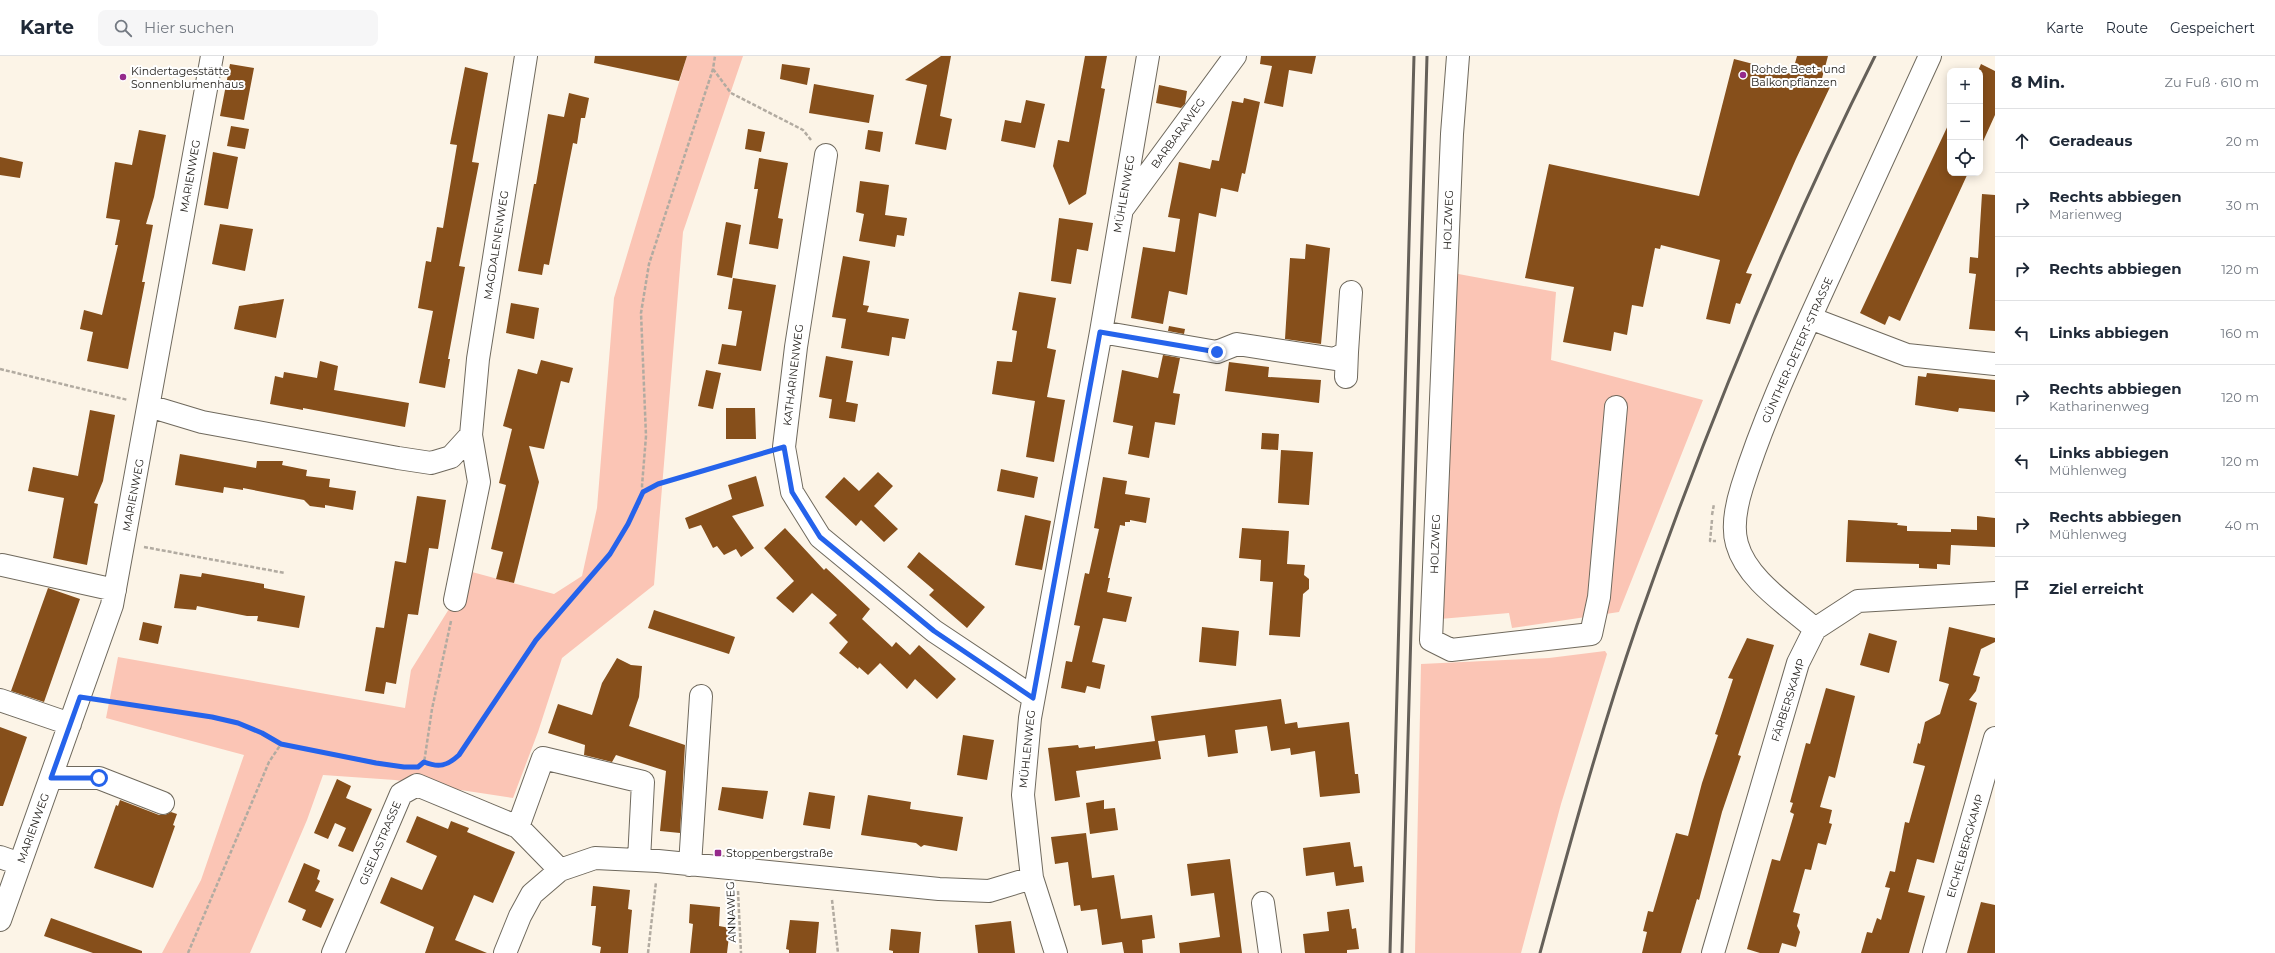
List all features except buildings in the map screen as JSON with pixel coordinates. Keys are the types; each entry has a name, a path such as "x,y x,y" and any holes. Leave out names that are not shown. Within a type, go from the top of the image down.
{"street":[{"name":"MARIENWEG","path":"0,920 9,867 51,778 112,605 212,56"},
{"name":"MAGDALENENWEG","path":"455,600 479,482 471,435 478,359 526,56"},
{"name":"MÜHLENWEG","path":"1056,953 1032,878 1023,795 1033,698 1100,332 1148,56"},
{"name":"BARBARAWEG","path":"1121,211 1235,56"},
{"name":"HOLZWEG","path":"1458,56 1452,134 1431,640 1452,650 1591,634 1600,597 1616,407"},
{"name":"GÜNTHER-DETERT-STRASSE","path":"1815,629 1760,581 1748,568 1736,544 1735,531 1742,488 1762,431 1810,318 1930,56"},
{"name":"KATHARINENWEG","path":"826,155 796,347 784,447 792,492 820,537 934,631 1033,698"},
{"path":"1346,377 1351,292"},
{"path":"1810,318 1907,355 1995,364"},
{"path":"1100,332 1217,352 1236,344 1335,359 1347,352"},
{"path":"149,406 202,422 430,463 452,457 471,435"},
{"path":"2,565 115,590"},
{"path":"1815,629 1858,601 1995,593"},
{"name":"FÄRBERSKAMP","path":"1713,953 1798,663 1815,629"},
{"path":"690,865 701,696"},
{"path":"0,700 68,732"},
{"path":"0,716 68,732"},
{"name":"EICHELBERGKAMP","path":"1934,953 1995,738"},
{"path":"518,827 543,758 643,782 648,861"},
{"path":"51,778 99,778 163,803"},
{"name":"GISELASTRASSE","path":"333,953 401,794 417,785 518,827 560,870"},
{"path":"505,953 520,916 532,894 560,870 595,858 648,861 939,889 990,891 1032,878"},
{"path":"1263,903 1270,953"}],"path":[{"path":"712,56 714,60"},
{"path":"424,762 433,766 446,766 459,755 536,640 610,554 632,518 643,492 646,436 641,313 649,264 713,69 715,56"},
{"path":"713,69 731,93 803,130 826,155"},
{"path":"0,369 149,406"},
{"path":"643,492 658,484 784,447"},
{"path":"124,543 285,573"},
{"path":"418,767 424,762 432,710 455,600"},
{"path":"80,697 212,717 238,723 262,733 281,744 404,767"},
{"path":"188,953 269,762 281,744"},
{"path":"648,861 648,953"},
{"name":"ANNAWEG","path":"738,870 741,953"},
{"path":"829,878 838,953"}],"shaded area":[{"path":"687,56 743,56 683,232 654,585 562,658 538,732 513,798 395,780 323,775 307,820 250,953 162,953 201,880 244,755 106,718 118,657 405,708 411,670 472,572 554,594 582,576 597,508 614,298"},
{"path":"1453,273 1556,292 1551,360 1703,400 1619,612 1512,628 1509,613 1440,619"},
{"path":"1605,651 1607,654 1561,804 1521,953 1415,953 1421,664 1549,658"}],"railway":[{"path":"1390,953 1414,56"},
{"path":"1402,953 1427,56"},
{"path":"1540,953 1610,706 1663,552 1718,408 1777,265 1841,125 1875,56"}],"place":[{"name":"Rohde Beet- und Balkonpflanzen","path":"1743,75"},
{"name":"Kindertagesstätte Sonnenblumenhaus","path":"123,77"},
{"name":"Stoppenbergstraße","path":"718,853"}],"route":[{"path":"99,778 51,778 80,697 212,717 238,723 262,733 281,744 376,763 404,767 418,767 424,762 433,766 446,766 459,755 512,672 536,640 600,568 628,524 639,504 643,492 658,484 784,447 792,492 820,537 934,631 1033,698 1100,332 1217,352"}]}
